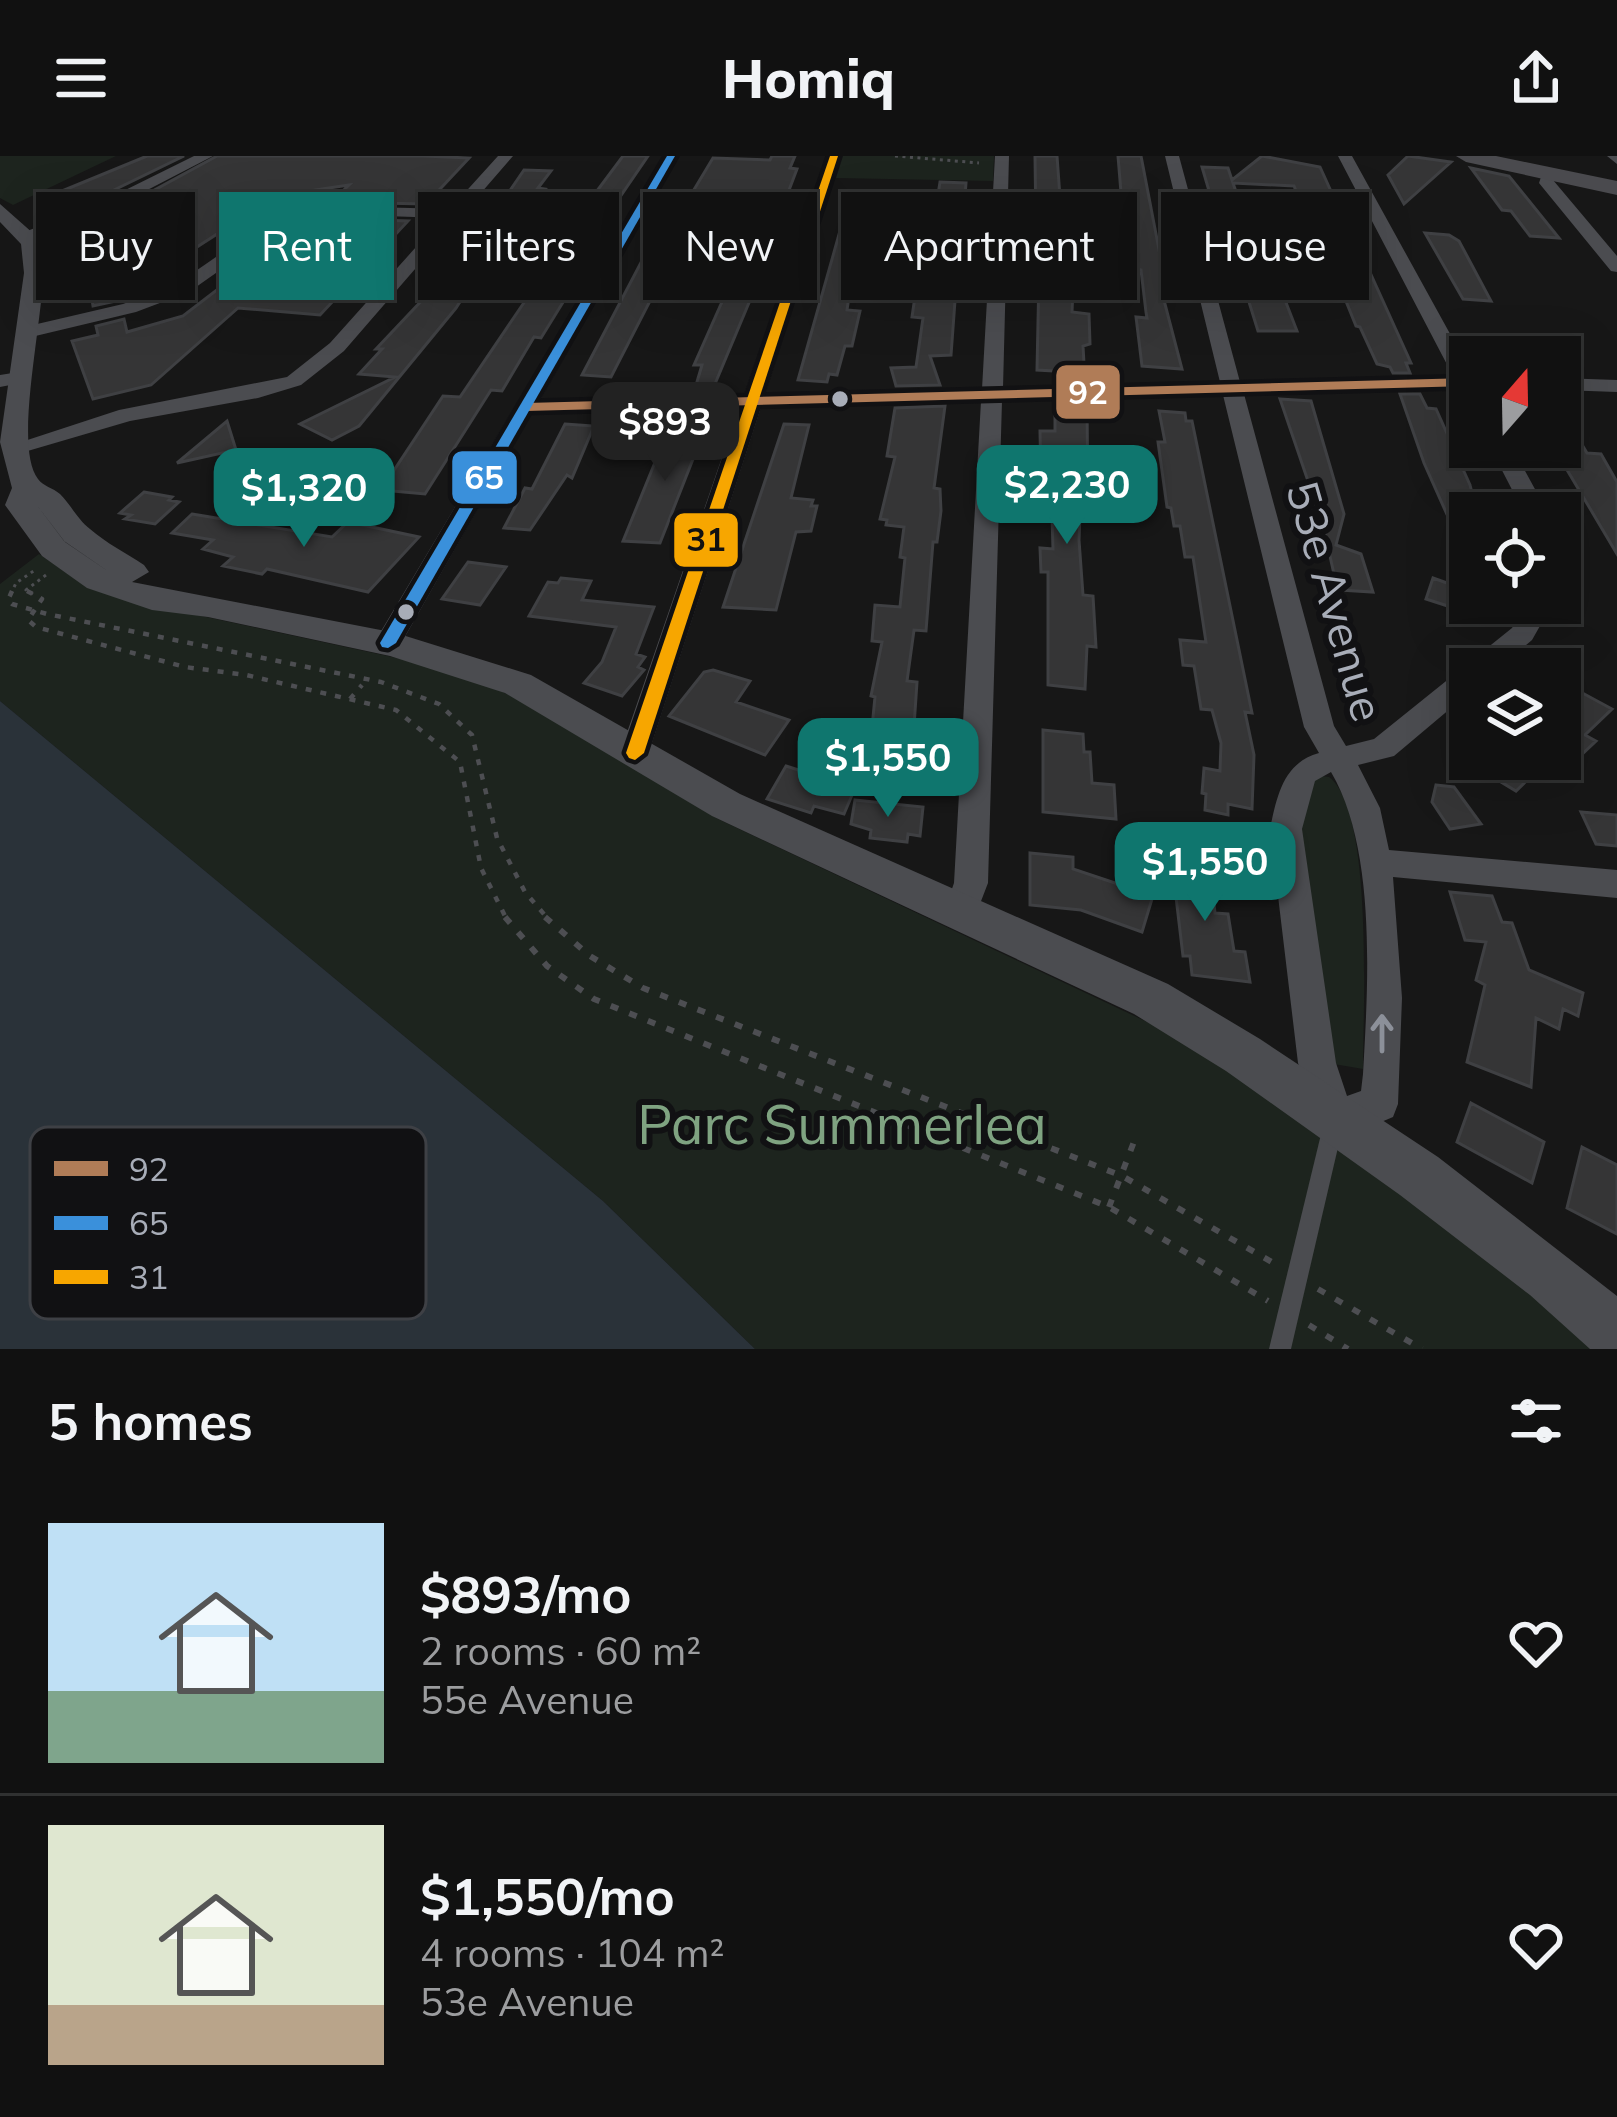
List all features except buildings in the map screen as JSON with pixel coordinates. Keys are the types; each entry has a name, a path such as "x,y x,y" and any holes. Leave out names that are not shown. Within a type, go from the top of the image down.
{"main road":[{"path":"1466,156 1617,188"}],"street":[{"path":"27,234 97,210 206,156"},
{"path":"473,192 506,156"},
{"path":"371,671 671,156"},
{"path":"635,753 833,156"},
{"name":"53e Avenue","path":"1172,156 1318,727 1338,760 1318,764 1303,774 1286,829 1317,1063 1335,1118"},
{"path":"1341,158 1449,349"},
{"path":"961,912 971,883 1002,160"},
{"path":"1548,174 1545,180 1617,266"},
{"path":"27,332 129,308 182,288 297,208 418,213"},
{"path":"0,210 27,234 37,273 27,332 9,380 20,505 29,524 83,573 136,595 179,606 208,606 371,671 518,684 766,825 1150,999 1335,1118 1482,1222 1617,1334"},
{"path":"15,470 127,416 294,381 337,347 418,254"},
{"path":"526,407 1449,384"},
{"path":"1581,385 1617,386"},
{"path":"1505,648 1528,624"},
{"path":"1335,1118 1379,1104 1382,1012 1374,862 1364,806 1338,760 1383,748 1449,694"},
{"path":"1374,862 1617,884"}],"lane":[{"path":"1280,1349 1335,1118"}],"path":[{"path":"895,156 1002,160"},
{"path":"58,554 26,590 42,599 28,620 36,627 184,667 396,710 460,762 481,868 494,901 547,966 594,999 1109,1207 1348,1349"},
{"path":"58,554 16,583 9,594 12,604 371,671 437,704 479,746 496,835 528,899 582,955 643,988 1122,1176 1422,1349"},
{"path":"350,699 371,671"},
{"path":"1109,1207 1135,1138"}],"green space":[{"path":"0,156 116,156 13,205 0,198"},
{"path":"843,156 994,156 993,181 836,178"},
{"name":"Parc Summerlea","path":"39,554 77,580 146,604 420,663 486,684 532,706 718,819 1164,1030 1362,1158 1603,1349 755,1349 603,1201 0,701 0,584"},
{"path":"1329,777 1343,797 1360,869 1363,1069 1334,1064 1297,832 1314,780"}],"shaded area":[{"path":"0,701 603,1201 755,1349 0,1349"}],"transit line":[{"name":"65","path":"388,643 671,156"},
{"name":"31","path":"635,753 834,156"},
{"name":"92","path":"526,407 1449,383"}]}
